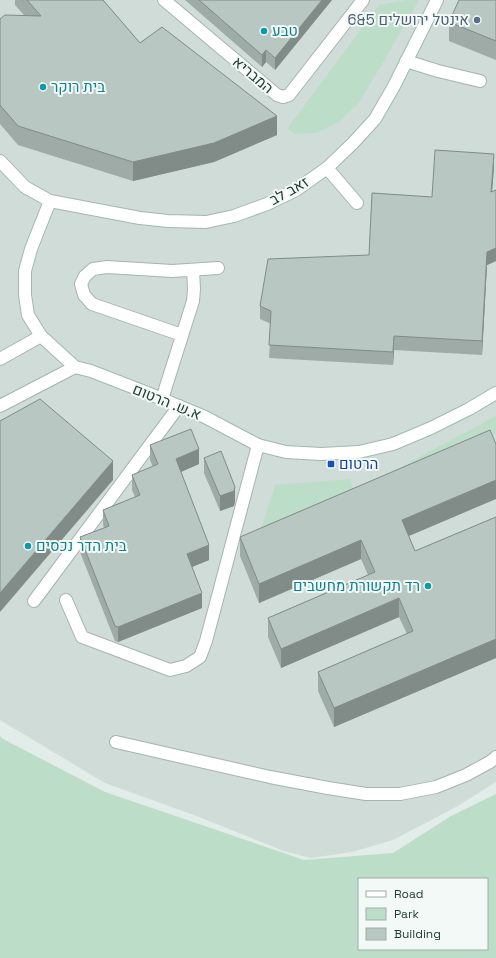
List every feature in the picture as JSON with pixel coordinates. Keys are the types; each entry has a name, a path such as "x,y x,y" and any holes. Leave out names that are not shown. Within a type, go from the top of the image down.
{"street":[{"name":"המבריא","path":"164,0 277,95 283,97 289,95 361,2"},
{"path":"361,2 371,0"},
{"name":"זאב לב","path":"50,201 140,218 168,221 206,222 234,216 267,204 296,190 327,168 375,119 394,86 438,0"},
{"path":"406,61 438,71 480,81"},
{"path":"0,161 25,188 50,201"},
{"path":"327,168 356,203"},
{"name":"א.ש. הרטום","path":"50,201 25,271 25,295 28,315 41,336 75,367 91,371 205,417 258,445 286,452 321,454 359,452 392,444 431,428 469,409 496,393"},
{"path":"182,335 92,304 84,295 81,284 85,276 93,269 107,267 172,271 218,268"},
{"path":"162,399 193,301 193,270"},
{"path":"0,359 41,336"},
{"path":"0,406 75,367"},
{"path":"34,601 179,406"},
{"path":"66,600 82,637 170,670 186,666 200,657 206,641 258,445"},
{"path":"116,742 270,777 366,794 400,794 436,787 466,775 490,762 496,757"}],"shaded area":[{"path":"0,0 496,0 496,782 456,807 393,840 352,852 311,858 284,851 194,815 105,783 0,720"}],"green space":[{"path":"406,0 419,0 358,104 339,122 317,133 295,134 287,129 379,5"},
{"path":"496,416 496,434 406,476 401,467"},
{"path":"350,479 356,497 260,533 275,485"},
{"path":"0,736 3,739 105,792 304,860 393,853 451,816 496,794 496,958 0,958"}],"building":[{"path":"27,0 103,0 140,43 162,27 277,116 214,143 133,162 18,126 0,105 0,19 5,15 41,16"},
{"name":"טבע","path":"199,0 322,0 275,58 266,50 262,55"},
{"path":"459,0 496,0 496,41 449,22"},
{"path":"435,150 494,154 491,192 496,190 496,248 487,252 482,341 394,336 393,352 269,345 271,311 260,306 268,259 369,255 372,193 432,197"},
{"name":"בית הדר נכסים","path":"40,399 113,461 0,593 0,421"},
{"path":"191,429 199,449 176,459 209,545 187,554 202,593 118,627 115,626 80,537 109,526 103,510 140,495 132,475 158,464 150,445"},
{"name":"רד תקשורת מחשבים","path":"490,430 496,444 496,480 402,520 415,551 496,517 496,639 334,708 318,672 413,631 399,598 281,649 268,618 375,572 361,540 259,584 240,537"},
{"path":"221,451 235,487 234,491 220,496 204,458"}],"place":[{"name":"אינטל ירושלים 5&6","path":"477,20"},
{"name":"טבע","path":"264,31"},
{"name":"בית רוקר","path":"43,87"},
{"name":"הרטום","path":"331,464"},
{"name":"בית הדר נכסים","path":"28,546"},
{"name":"רד תקשורת מחשבים","path":"428,586"}]}
